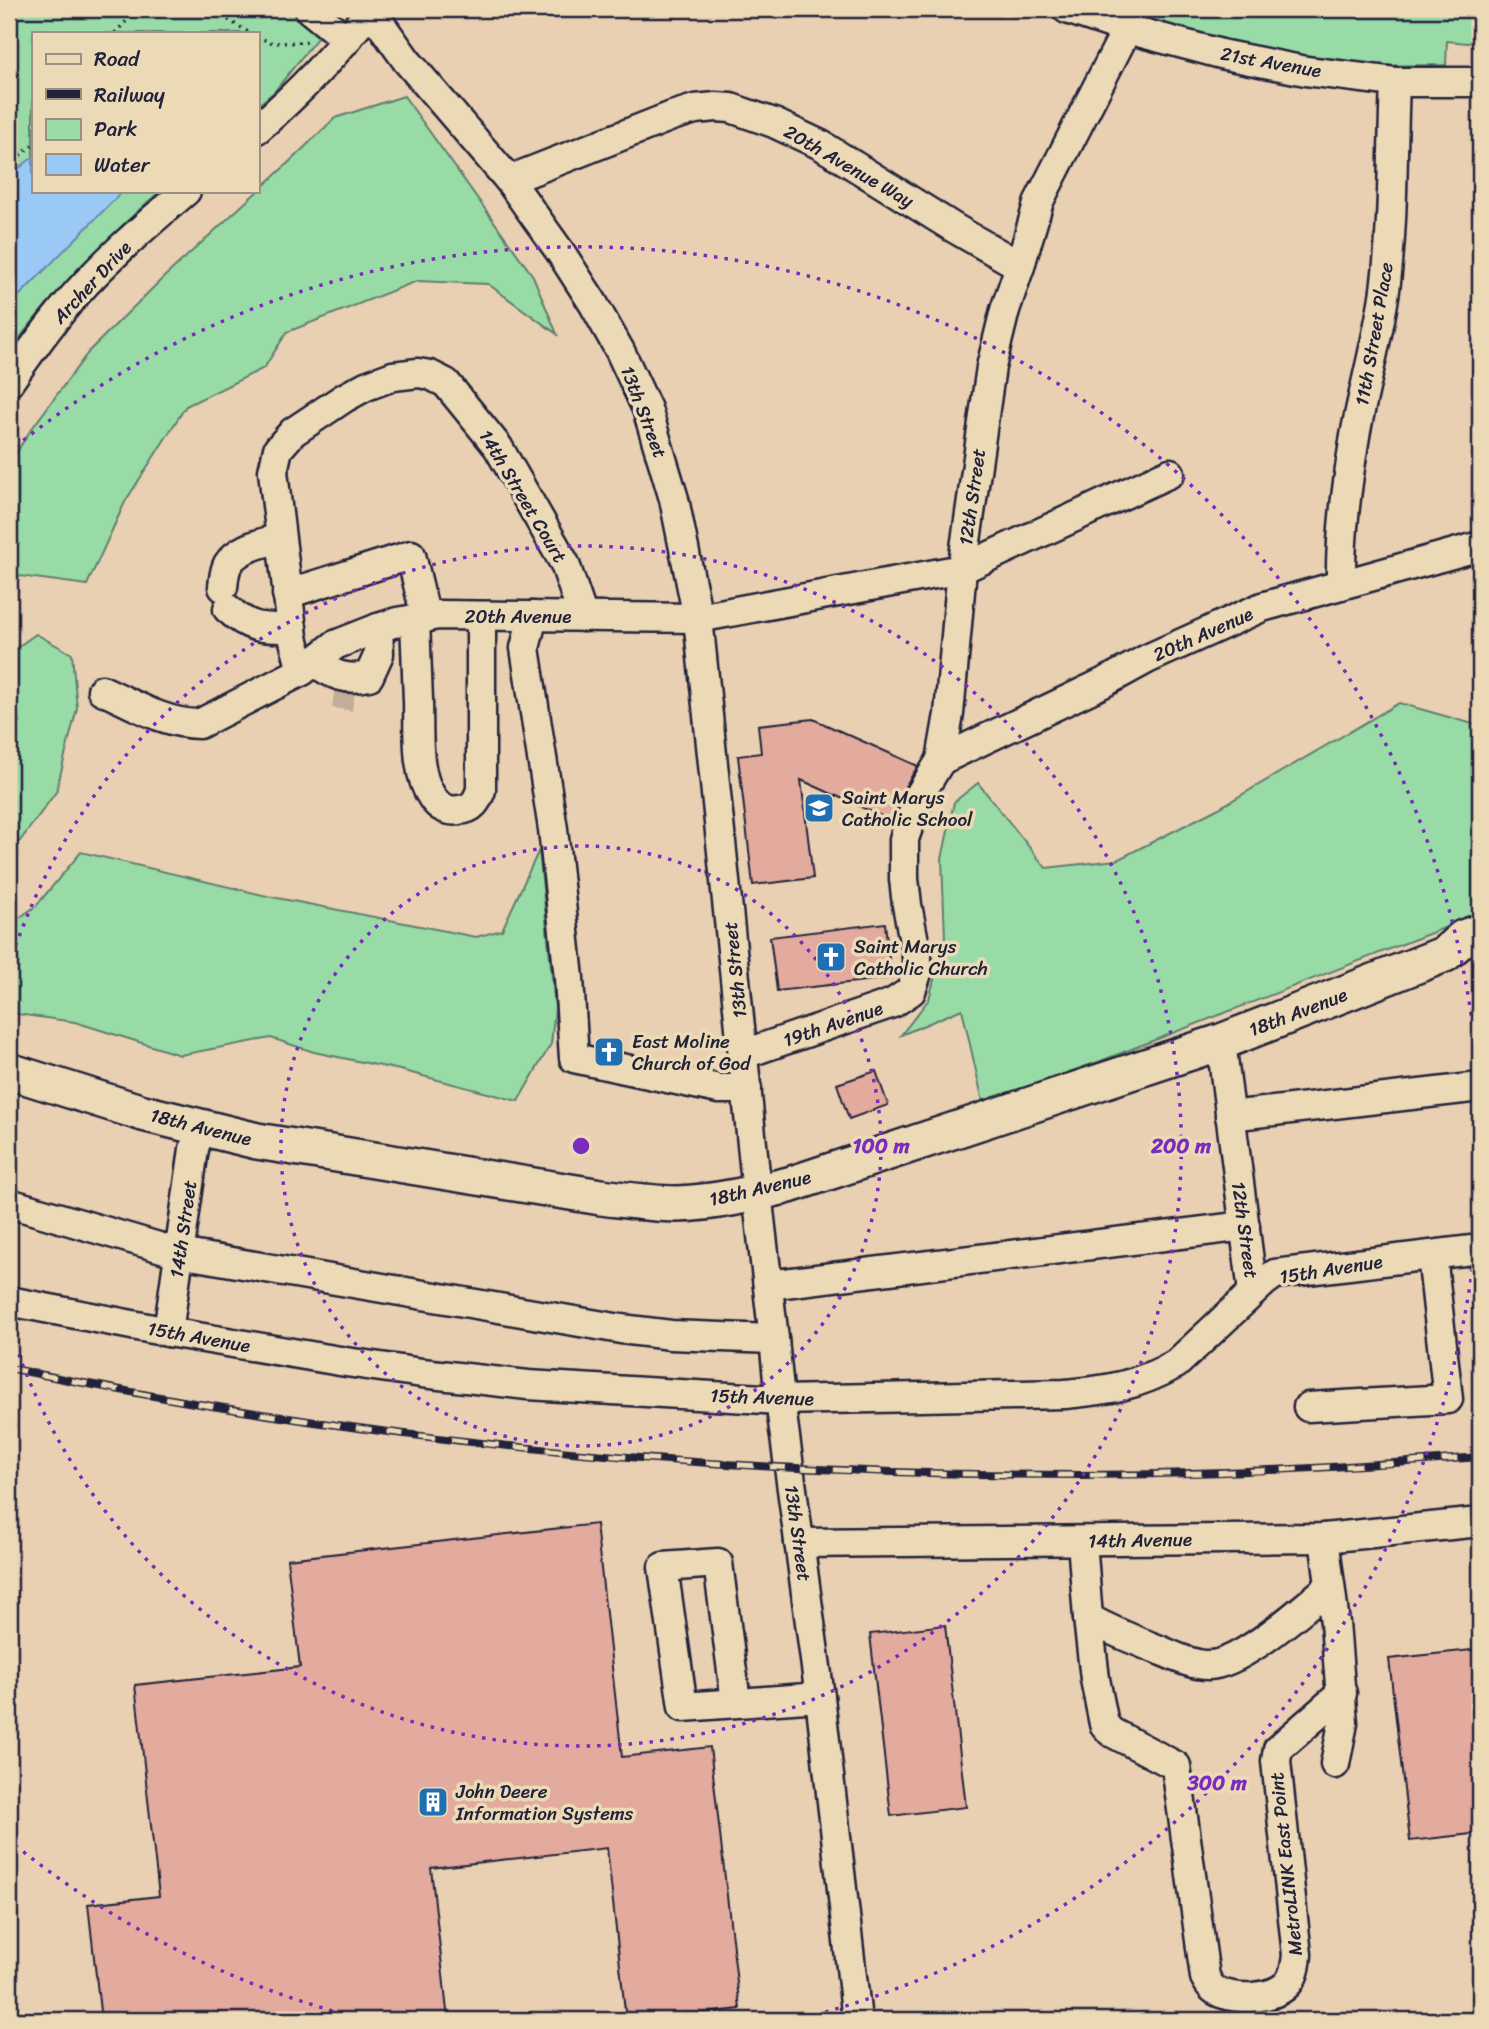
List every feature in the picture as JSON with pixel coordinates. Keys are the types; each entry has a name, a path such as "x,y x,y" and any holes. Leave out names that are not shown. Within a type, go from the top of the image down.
{"main road":[{"name":"18th Avenue","path":"9,1071 144,1113 257,1141 633,1201 676,1204 731,1199 789,1185 1221,1042 1445,954 1464,938 1480,932"},
{"path":"1445,954 1480,951"}],"street":[{"path":"309,9 339,34"},
{"path":"259,127 300,91 339,34 370,9"},
{"name":"13th Street","path":"370,9 407,61 509,180 593,303 620,351 646,409 674,499 698,618 780,1401 820,1697 857,2020"},
{"name":"21st Avenue","path":"1067,9 1127,29 1225,55 1306,71 1395,82 1480,82"},
{"name":"12th Street","path":"915,983 917,957 904,879 904,839 919,796 941,760 950,714 962,569 991,368 1005,310 1039,201 1127,29"},
{"name":"11th Street Place","path":"1340,585 1344,518 1356,436 1385,290 1395,82"},
{"name":"20th Avenue Way","path":"509,180 672,116 695,109 731,108 774,123 821,145 1020,266"},
{"name":"Archer Drive","path":"9,382 45,332 85,285 122,247 185,192"},
{"name":"14th Street Court","path":"333,678 292,628 273,471 278,449 293,432 344,398 393,376 430,374 446,383 498,447 565,564 583,617"},
{"name":"20th Avenue","path":"102,690 166,719 199,724 333,678 335,645 378,628 439,615 698,618 962,569 1170,473"},
{"path":"281,538 247,548 229,562 225,573 226,598 237,618 252,627 292,628"},
{"name":"20th Avenue","path":"941,760 1105,682 1147,659 1262,607 1480,546"},
{"path":"287,594 411,555 420,619 420,751 424,780 432,799 451,811 472,807 481,790 481,616"},
{"path":"533,616 525,648 553,829 569,978 574,1058 719,1089 747,1089"},
{"path":"333,678 379,654 378,628"},
{"name":"19th Avenue","path":"744,1054 893,1003 911,991 915,983"},
{"name":"12th Street","path":"1221,1042 1254,1292"},
{"path":"1230,1116 1480,1087"},
{"name":"14th Street","path":"168,1332 194,1149 200,1128"},
{"path":"9,1203 180,1253 621,1329 671,1335 775,1339"},
{"path":"768,1285 1245,1226"},
{"name":"15th Avenue","path":"9,1301 168,1332 422,1373 528,1385 780,1401 1065,1394 1112,1390 1175,1364 1275,1275 1480,1249"},
{"path":"1308,1407 1448,1399 1432,1255"},
{"name":"14th Avenue","path":"799,1543 1324,1538 1480,1522"},
{"path":"1324,1538 1342,1693 1343,1723 1335,1765"},
{"path":"1082,1541 1087,1618 1190,1662 1209,1666 1224,1662 1259,1642 1330,1586"},
{"path":"736,1702 718,1563 663,1567 683,1707 820,1697"},
{"name":"MetroLINK East Point","path":"1087,1618 1096,1688 1104,1724 1111,1732 1176,1766 1205,1977 1212,1989 1230,1997 1252,1998 1275,1991 1288,1984 1295,1971 1297,1955 1276,1761 1278,1749 1342,1693"}],"path":[{"path":"116,32 138,9"},
{"path":"210,9 248,32"},
{"path":"259,38 273,43 317,41 339,34"},
{"path":"9,164 32,146"}],"green space":[{"path":"9,9 340,9 274,92 259,104 259,32 32,32 32,192 159,192 80,268 9,352"},
{"path":"1102,9 1480,9 1480,40 1468,43 1447,41 1446,65 1340,66 1272,54"},
{"path":"404,96 533,276 557,334 488,284 417,281 287,332 264,368 186,406 125,502 87,585 12,575 9,578 9,464 30,431 90,350 335,118"},
{"path":"36,634 72,654 77,708 56,792 20,841 9,846 9,730 20,722 9,698 9,653"},
{"path":"1399,703 1480,726 1480,914 1098,1062 983,1102 962,1009 901,1035 929,999 945,938 942,859 954,802 978,783 1046,868 1117,860 1219,808"},
{"path":"539,850 555,1008 551,1044 518,1101 400,1070 314,1052 271,1038 180,1055 75,1022 9,1013 9,925 36,906 81,852 267,896 476,937 502,930"}],"water":[{"path":"32,158 32,192 122,192 9,306 9,176"}],"building":[{"path":"813,719 918,766 903,790 892,821 801,780 813,878 753,885 738,756 761,753 758,725"},
{"name":"Saint Marys Catholic Church","path":"885,923 891,978 777,991 770,937"},
{"path":"876,1071 888,1105 849,1119 837,1084"},
{"name":"John Deere Information Systems","path":"596,1524 622,1757 710,1747 740,2009 626,2020 607,1848 431,1868 448,2020 101,2020 88,1904 159,1896 135,1685 300,1667 287,1559"},
{"path":"945,1625 966,1807 891,1816 870,1634"},
{"path":"1480,1649 1480,1833 1410,1841 1389,1659"}],"tunnel":[{"path":"334,694 354,697"}],"railway":[{"path":"9,1368 274,1416 541,1449 675,1461 810,1469 1079,1475 1280,1470 1480,1457"}],"place":[{"name":"Saint Marys Catholic School","path":"819,808"},
{"name":"Saint Marys Catholic Church","path":"831,957"},
{"name":"East Moline Church of God","path":"609,1052"},
{"name":"John Deere Information Systems","path":"433,1802"}]}
